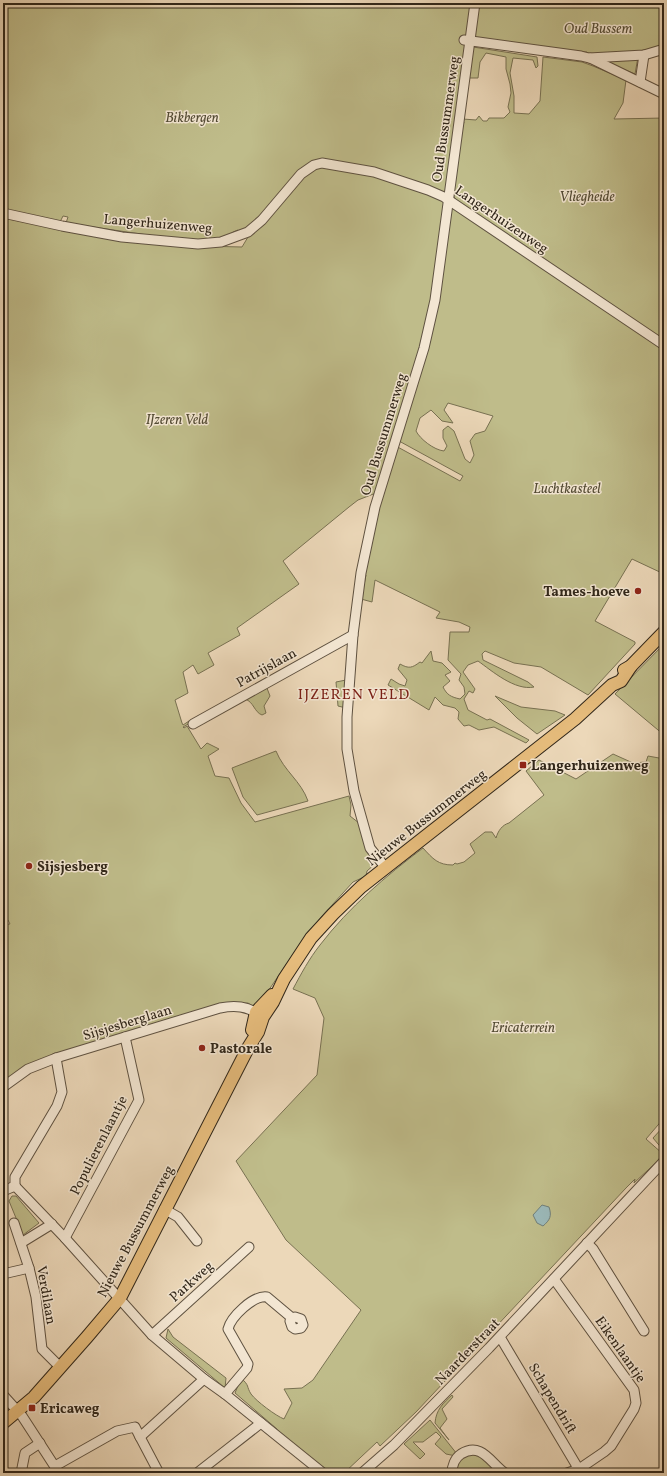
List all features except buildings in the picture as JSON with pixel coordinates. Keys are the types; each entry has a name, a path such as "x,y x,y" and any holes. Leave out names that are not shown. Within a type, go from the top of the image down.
{"main road":[{"name":"Nieuwe Bussummerweg","path":"3,1423 34,1396 120,1298 164,1210 227,1096 248,1048 260,1014 260,1006 278,991 296,959 311,938 332,914 385,867 575,719 612,686 618,675 630,666 664,632"}],"street":[{"name":"Oud Bussummerweg","path":"385,867 370,848 354,791 348,749 347,717 353,635 361,573 374,507 424,348 434,300 448,200 467,41 474,3"},
{"path":"467,41 589,58 664,94"},
{"path":"589,58 644,55 664,49"},
{"path":"640,82 644,55"},
{"name":"Langerhuizenweg","path":"3,213 62,226 122,236 198,244 221,242 248,232 262,220 301,174 314,165 322,163 374,172 428,190 448,200 664,345"},
{"name":"Patrijslaan","path":"193,724 353,635"},
{"name":"Sijsjesberglaan","path":"3,1087 28,1069 56,1058 220,1008 241,1006 260,1014"},
{"name":"Populierenlaantje","path":"65,1238 139,1100 125,1037"},
{"path":"56,1058 62,1092 57,1106 15,1177 15,1186 65,1238 152,1335 204,1379 225,1394 323,1473"},
{"name":"Naarderstraat","path":"362,1473 394,1445 500,1336 664,1161"},
{"path":"3,1191 15,1186"},
{"path":"164,1210 178,1217 197,1241"},
{"name":"Verdilaan","path":"14,1223 29,1268 36,1297 42,1349 60,1367"},
{"path":"21,1243 52,1224"},
{"path":"587,1243 593,1249 644,1331"},
{"name":"Parkweg","path":"152,1335 249,1248"},
{"path":"3,1274 29,1268"},
{"name":"Eikenlaantje","path":"554,1279 634,1390 636,1396 634,1409 611,1446 580,1471 567,1473"},
{"path":"225,1394 247,1368 248,1364 228,1330 229,1325 242,1309 263,1296 292,1318"},
{"name":"Schapendrift","path":"500,1336 580,1471"},
{"path":"140,1437 204,1379"},
{"path":"3,1395 17,1411 57,1470 117,1431 135,1427 159,1473"},
{"path":"197,1473 261,1423"},
{"path":"21,1473 25,1453 40,1443"},
{"path":"452,1473 452,1468 456,1459 467,1451 483,1453 490,1458 499,1472"}],"green space":[{"name":"Bikbergen","path":"3,3 664,3 664,46 642,52 599,53 589,55 587,52 571,52 474,37 446,192 440,192 321,160 261,217 239,233 238,230 233,232 234,235 212,241 161,237 66,223 68,217 63,216 60,222 3,212"},
{"name":"Vliegheide","path":"473,47 537,57 538,66 536,68 533,60 513,58 510,73 514,96 514,113 529,114 540,101 543,57 582,62 626,80 623,103 614,119 664,118 664,341 460,204 454,197 453,190 464,122 462,121 463,119 476,120 479,116 483,121 487,121 489,118 504,118 510,112 508,107 511,93 506,69 506,57 486,53 480,62 478,78 467,78"},
{"path":"638,57 635,74 608,63 610,59"},
{"name":"IJzeren Veld","path":"319,166 376,175 444,200 435,288 422,347 376,493 358,500 283,561 299,584 237,628 240,635 208,653 214,665 198,674 193,665 183,672 188,693 175,700 183,725 189,721 190,723 183,727 184,728 187,726 201,749 207,743 219,749 208,756 215,776 229,778 241,803 255,822 349,796 351,805 350,816 359,823 376,863 367,871 366,876 353,882 322,916 296,950 262,1000 254,1007 248,1003 227,1004 26,1068 3,1085 3,925 10,924 8,920 3,921 3,218 57,228 201,246 242,247 248,237 265,221 303,176"},
{"name":"Luchtkasteel","path":"453,208 664,348 664,574 632,559 595,621 635,642 635,644 588,695 541,667 514,663 485,651 482,654 483,660 528,682 534,687 519,686 512,683 497,675 478,661 468,665 463,672 475,689 473,693 469,691 464,699 468,710 487,720 490,719 529,740 526,743 494,727 479,730 469,725 464,726 458,719 459,712 455,708 443,705 435,697 429,710 388,685 391,679 405,686 407,680 398,669 400,664 406,667 415,666 420,662 422,663 431,651 433,661 442,663 451,672 445,675 450,681 443,687 446,692 460,699 465,694 464,687 459,680 461,674 448,660 450,632 469,632 470,627 459,622 436,618 440,612 375,580 372,602 361,599 366,575 359,572 394,445 460,481 463,476 399,441 408,409 450,210","holes":["448,403 493,416 485,431 475,434 470,441 474,455 470,463 465,459 454,431 448,426 443,430 443,438 447,446 444,451 436,449 428,444 416,431 420,418 431,410 442,421 453,423 444,410"]},
{"path":"664,644 664,735 615,694"},
{"path":"346,680 346,708 338,706 336,682"},
{"path":"265,683 270,696 264,706 266,713 262,715 257,712 248,700 245,699"},
{"path":"495,696 521,707 555,711 565,715 537,734 517,718"},
{"path":"276,751 283,764 305,794 308,801 257,815 243,797 232,768"},
{"name":"Ericaterrein","path":"613,754 633,763 646,762 648,756 659,758 664,763 664,1118 646,1139 663,1154 661,1156 662,1157 634,1183 635,1179 626,1188 416,1412 380,1446 377,1442 344,1473 325,1473 235,1393 241,1378 247,1384 251,1394 257,1400 271,1412 284,1419 292,1403 284,1389 302,1388 313,1380 361,1310 286,1240 236,1161 317,1075 324,1018 315,998 293,989 312,956 331,931 368,893 423,848 440,863 453,865 455,863 457,864 464,862 475,853 470,844 485,832 492,832 496,838 502,827 544,795 526,771 539,760 576,779"},
{"path":"664,1126 664,1151 653,1138"},
{"path":"12,1196 16,1196 39,1223 23,1235 9,1201"},
{"path":"168,1329 173,1337 226,1378 225,1388 166,1338"},
{"path":"452,1395 453,1397 442,1409 447,1419 440,1428 449,1440 435,1423 440,1407"},
{"path":"430,1420 457,1454 456,1456 446,1454 435,1444 441,1437 436,1432 423,1442 413,1442 425,1454 420,1459 404,1444"},
{"path":"474,1453 486,1457 494,1469 488,1473 454,1473 460,1458"}],"water":[{"path":"542,1205 549,1207 550,1213 549,1220 543,1226 537,1223 533,1215"}],"place":[{"name":"Tames-hoeve","path":"638,591"},
{"name":"Langerhuizenweg","path":"523,765"},
{"name":"Sijsjesberg","path":"29,866"},
{"name":"Pastorale","path":"202,1048"},
{"name":"Ericaweg","path":"32,1408"}],"district":[{"name":"IJZEREN VELD","path":"354,694"}],"park label":[{"name":"Oud Bussem","path":"598,28"}]}
